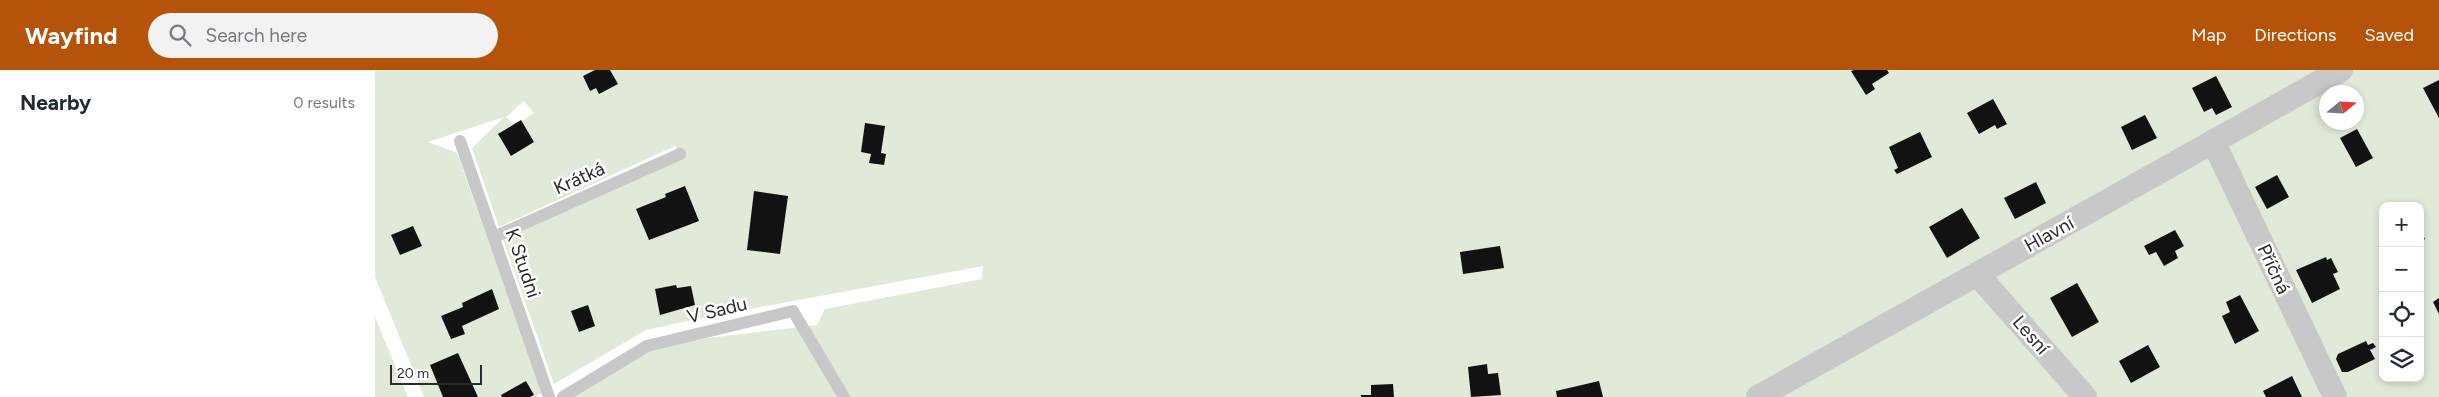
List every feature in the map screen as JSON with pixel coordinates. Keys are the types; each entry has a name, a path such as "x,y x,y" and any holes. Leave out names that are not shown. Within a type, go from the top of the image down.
{"street":[{"name":"Hlavní","path":"1758,397 2341,70"},
{"name":"Příčná","path":"2213,141 2335,397"},
{"name":"Lesní","path":"1977,274 2085,397"}],"lane":[{"name":"K Studni","path":"460,141 549,397"},
{"name":"Krátká","path":"494,237 680,154"},
{"name":"V Sadu","path":"563,397 647,346 793,312 844,397"}],"green space":[{"path":"375,70 2439,70 2439,397 569,397 650,345 817,325 825,309 982,279 983,266 711,316 646,330 554,384 503,239 681,157 675,146 499,227 472,148 504,117 428,142 457,153 542,393 535,397 424,397 375,277","holes":["524,101 534,113 521,121 534,142 511,156 498,135 514,125 506,117"]},
{"path":"375,317 408,397 375,397"}],"building":[{"path":"595,70 610,70 618,84 599,94 596,88 590,91 583,76"},
{"path":"1887,70 1889,73 1872,84 1875,89 1866,95 1851,71"},
{"path":"2216,76 2232,107 2216,115 2212,108 2204,112 2192,88"},
{"path":"2439,80 2439,118 2423,88"},
{"path":"1993,99 2007,124 1997,129 1995,125 1979,134 1967,113"},
{"path":"2145,115 2157,138 2132,150 2121,127"},
{"path":"521,120 534,142 511,156 498,134"},
{"path":"865,123 885,126 881,153 886,154 884,165 869,163 871,154 861,152"},
{"path":"2358,130 2373,158 2356,167 2340,138"},
{"path":"1920,132 1932,157 1897,174 1894,170 1898,168 1889,147"},
{"path":"2277,175 2289,197 2267,209 2255,187"},
{"path":"2036,182 2046,203 2015,219 2004,198"},
{"path":"685,186 699,221 649,240 636,209 666,197 665,194"},
{"path":"754,191 788,196 780,254 747,250"},
{"path":"1962,208 1980,238 1947,258 1929,227"},
{"path":"413,226 422,246 400,255 391,235"},
{"path":"2175,230 2184,246 2175,251 2178,258 2164,266 2156,252 2149,255 2144,246"},
{"path":"1500,246 1504,268 1463,274 1460,252"},
{"path":"2326,257 2327,260 2331,258 2338,272 2333,274 2340,289 2312,303 2296,270"},
{"path":"2077,283 2099,322 2072,337 2050,298"},
{"path":"676,285 677,288 691,286 695,305 660,315 655,289"},
{"path":"492,289 499,309 462,326 465,334 451,339 441,316 463,307 462,303"},
{"path":"2240,295 2259,331 2235,344 2222,316 2230,312 2226,302"},
{"path":"2439,298 2439,314 2433,302"},
{"path":"588,305 595,326 579,332 571,311"},
{"path":"2366,341 2368,345 2373,343 2376,347 2370,350 2375,359 2348,372 2342,372 2336,359 2338,354"},
{"path":"2148,345 2160,367 2131,383 2119,361"},
{"path":"458,353 478,397 443,397 430,365"},
{"path":"1487,364 1488,374 1498,373 1501,395 1471,397 1468,367"},
{"path":"2292,376 2302,397 2266,397 2263,391"},
{"path":"526,381 534,395 530,397 502,397 501,395"},
{"path":"1599,381 1603,397 1557,397 1556,391"},
{"path":"1393,384 1394,397 1361,397 1361,395 1371,395 1371,385"}]}
